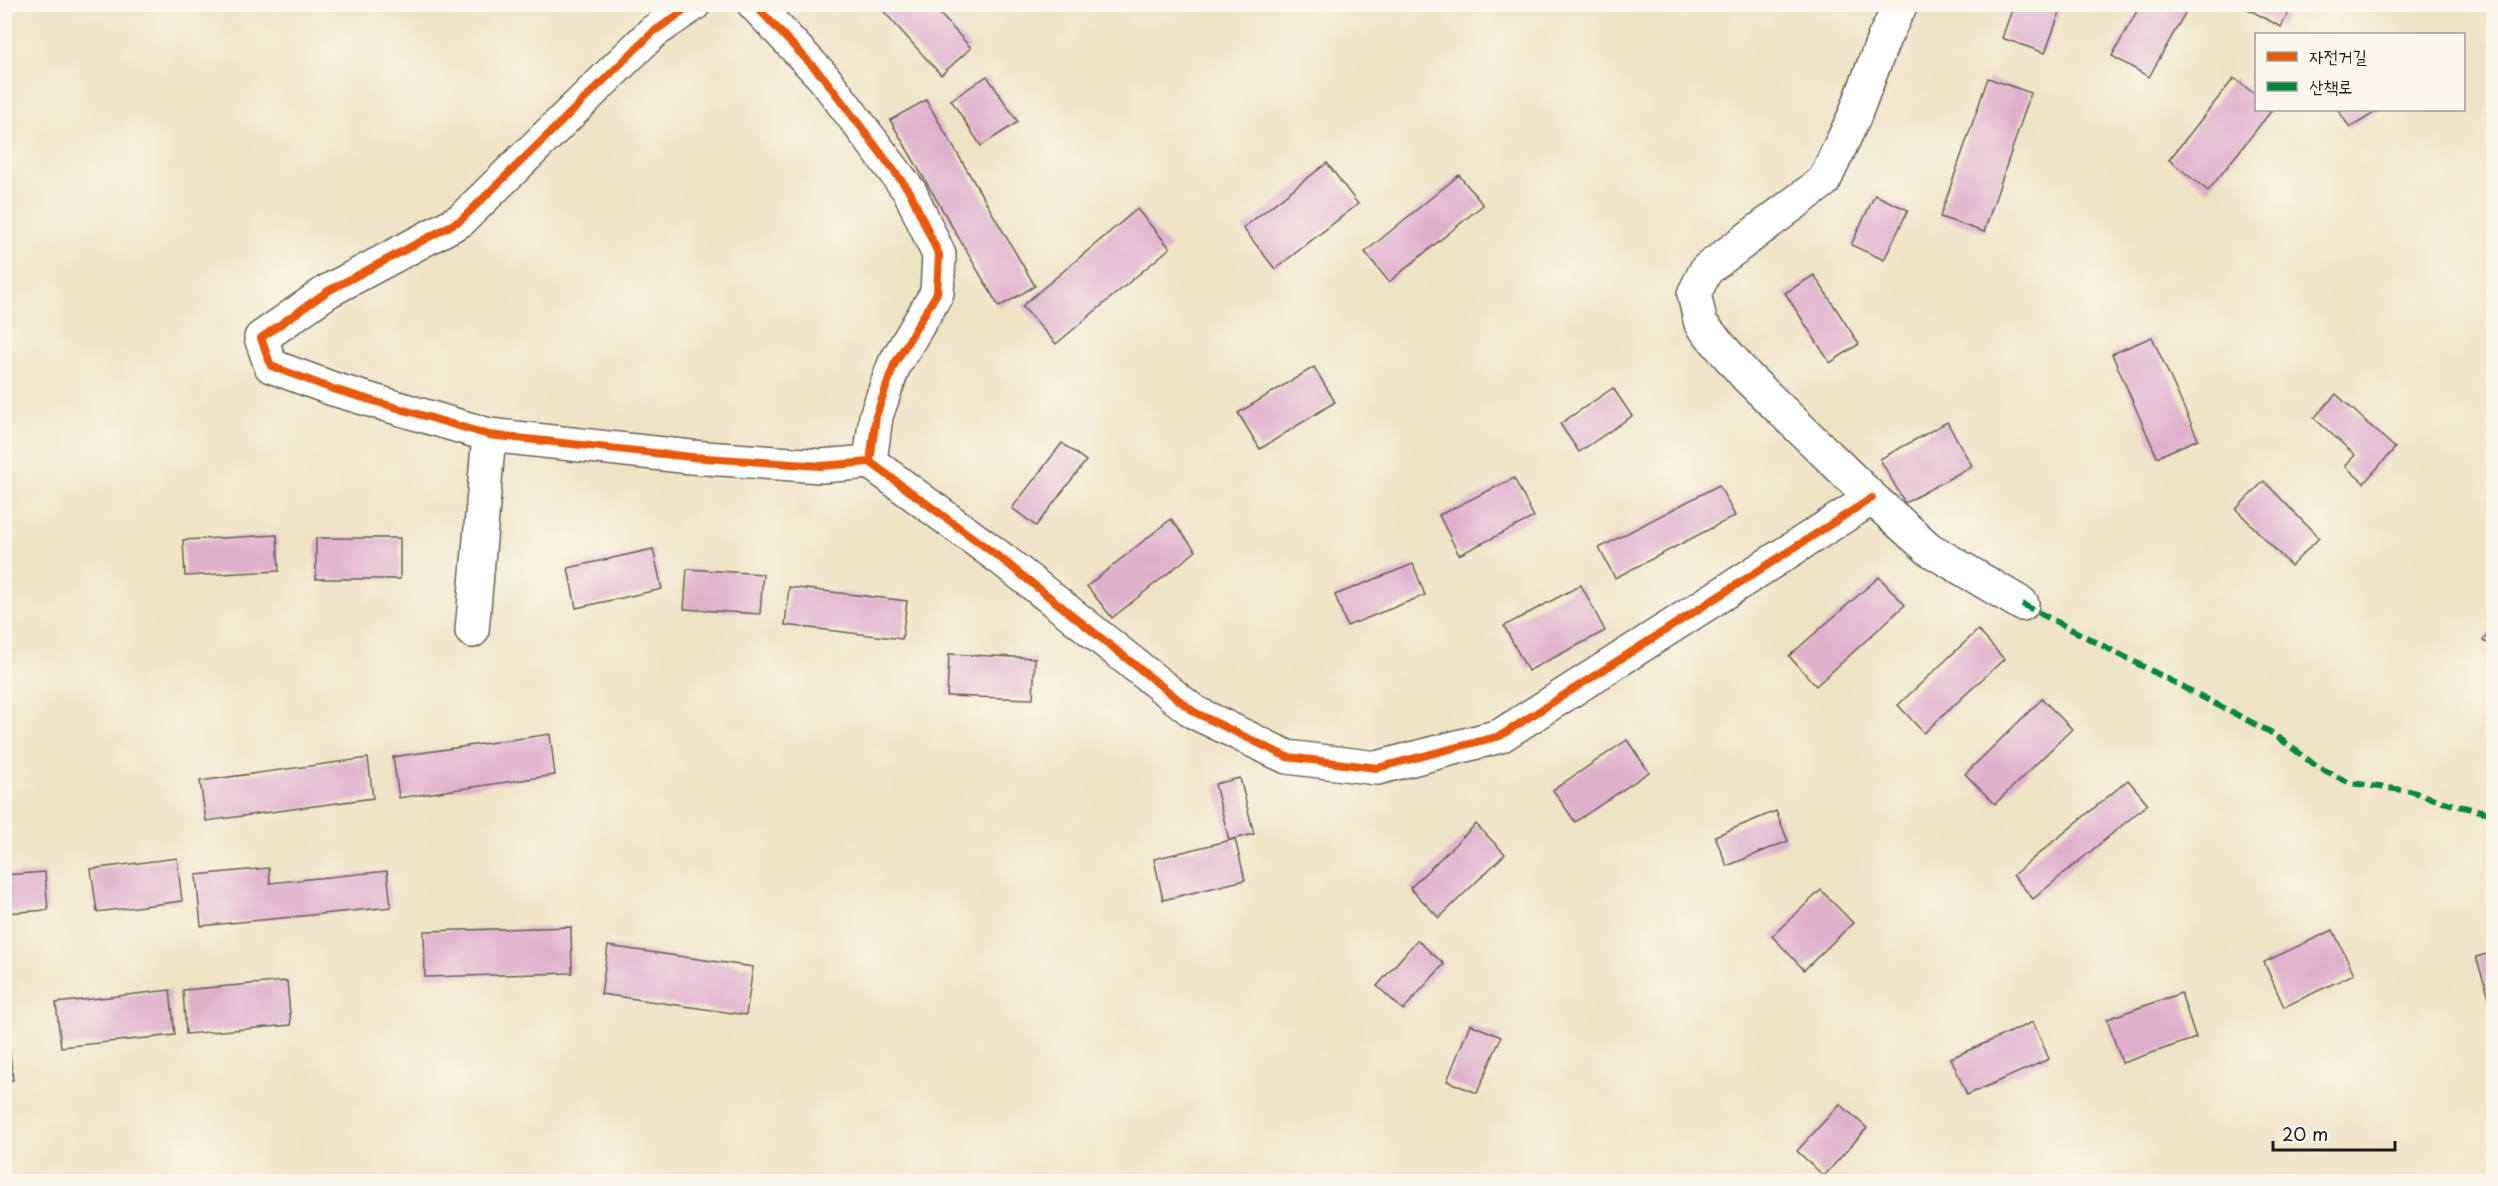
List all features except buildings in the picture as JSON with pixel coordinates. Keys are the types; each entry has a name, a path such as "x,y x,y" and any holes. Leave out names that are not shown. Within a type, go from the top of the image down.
{"street":[{"path":"694,4 653,32 461,220 328,291 261,338 271,366 333,389 489,435 691,458 821,466 870,462 1003,560 1194,712 1287,757 1377,768 1500,736 1872,498"},
{"path":"1901,4 1884,38 1854,117 1824,181 1706,270 1694,294 1701,324 1747,377 1872,498 1929,549 2022,604"},
{"path":"752,5 824,78 910,192 939,255 937,293 894,365 876,416 870,462"},
{"path":"472,631 489,435"}],"marked path":[{"path":"2022,604 2274,734 2316,766 2350,783 2410,791 2450,804 2494,814"}],"cycle path":[{"path":"694,4 653,32 461,220 328,291 261,338 271,366 333,389 489,435 691,457 821,466 870,462"},
{"path":"754,4 824,78 910,192 939,255 937,293 894,365 876,416 870,462 1003,560 1194,712 1287,757 1377,768 1500,736 1872,498"}]}
